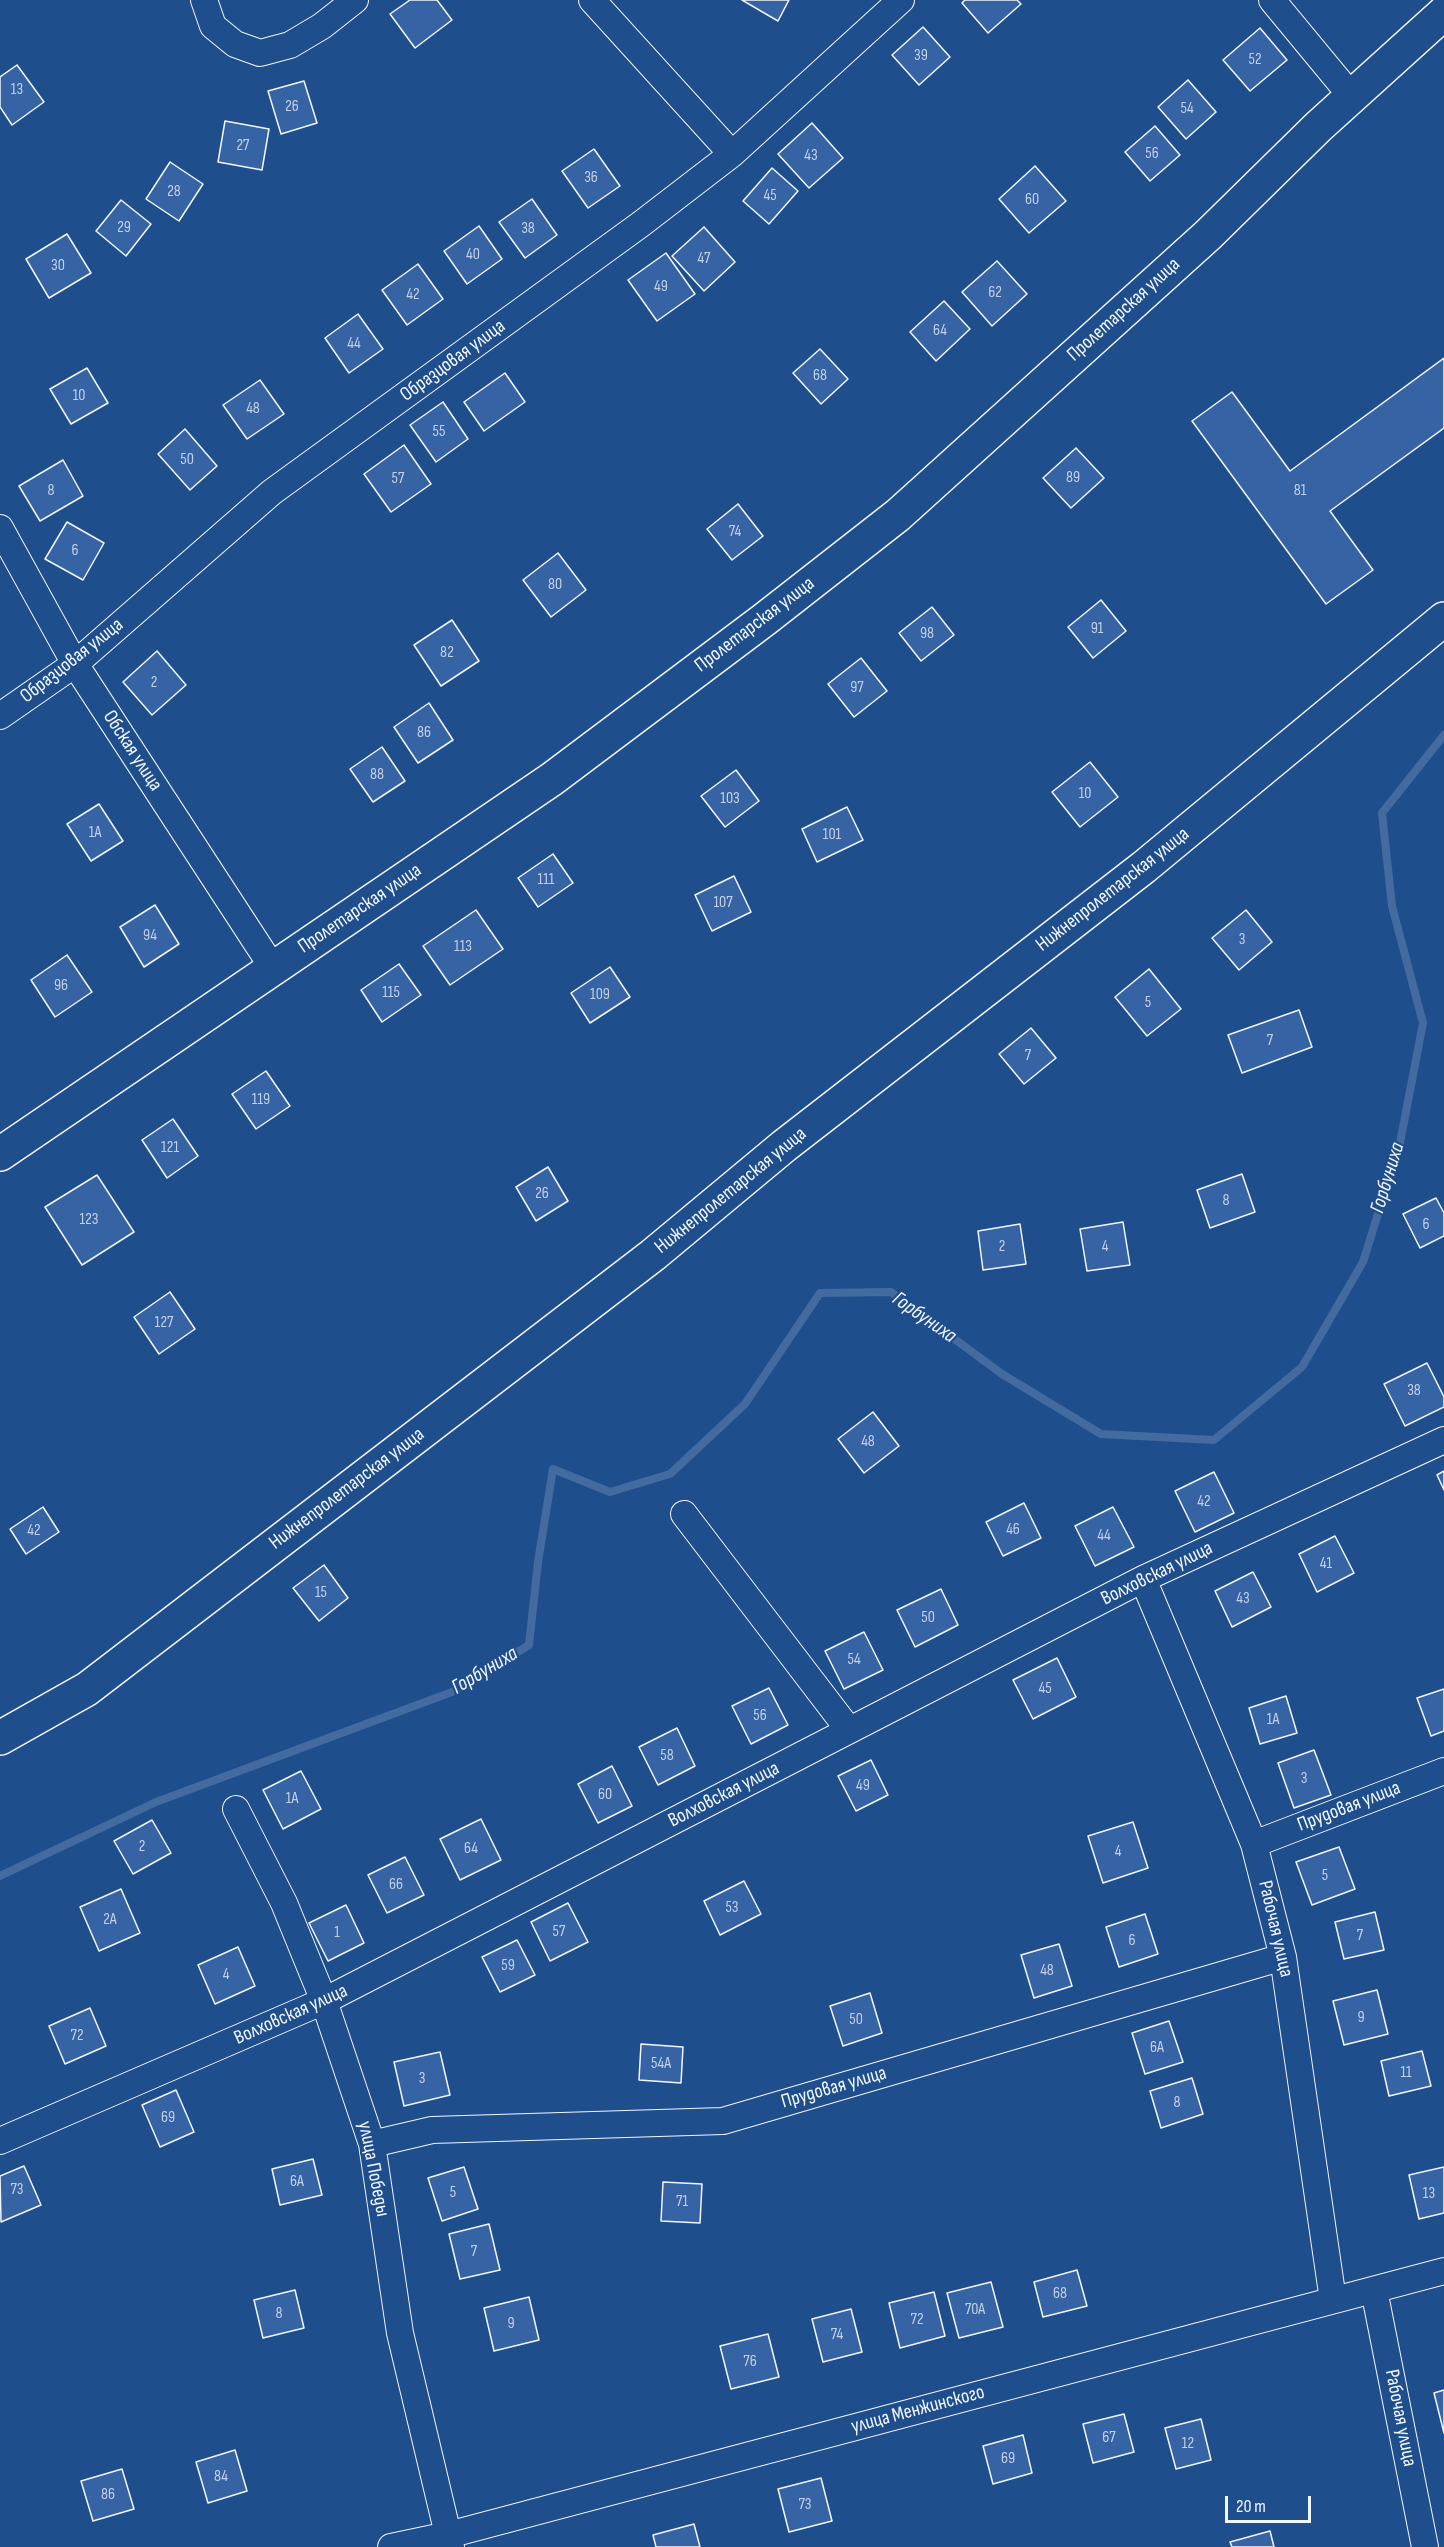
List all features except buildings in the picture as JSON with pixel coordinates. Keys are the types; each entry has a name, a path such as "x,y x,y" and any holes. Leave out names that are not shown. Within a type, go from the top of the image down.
{"main road":[{"name":"Пролетарская улица","path":"0,1154 552,779 765,619 898,515 1208,235 1318,127 1353,98 1444,13"},
{"name":"Нижнепролетарская улица","path":"0,1738 87,1689 653,1255 784,1146 1144,867 1444,618"}],"street":[{"path":"204,0 213,26 235,44 260,53 291,45 322,26 355,0"},
{"path":"592,0 732,154"},
{"name":"Образцовая улица","path":"0,716 75,664 272,492 641,224 732,154 901,0"},
{"path":"1272,0 1353,98"},
{"name":"Обская улица","path":"0,528 75,664 273,968"},
{"name":"Волховская улица","path":"0,2141 324,2001 1143,1579 1444,1440"},
{"path":"684,1514 849,1730"},
{"name":"Рабочая улица","path":"1143,1579 1254,1844 1283,1957 1333,2300"},
{"name":"Прудовая улица","path":"1254,1844 1444,1771"},
{"name":"улица Победы","path":"236,1809 284,1903 324,2001 372,2144 400,2333 450,2541"},
{"name":"Прудовая улица","path":"372,2144 432,2130 723,2121 1283,1957"},
{"name":"улица Менжинского","path":"391,2547 450,2541 1444,2271"},
{"name":"Рабочая улица","path":"1374,2290 1425,2547"}],"waterway":[{"name":"Горбуниха","path":"0,1876 156,1802 452,1692 529,1645 538,1562 553,1469 610,1492 670,1474 745,1404 820,1293 891,1292 1002,1374 1101,1434 1214,1440 1302,1367 1363,1262 1400,1143 1423,1023 1392,906 1382,813 1444,735"}]}
